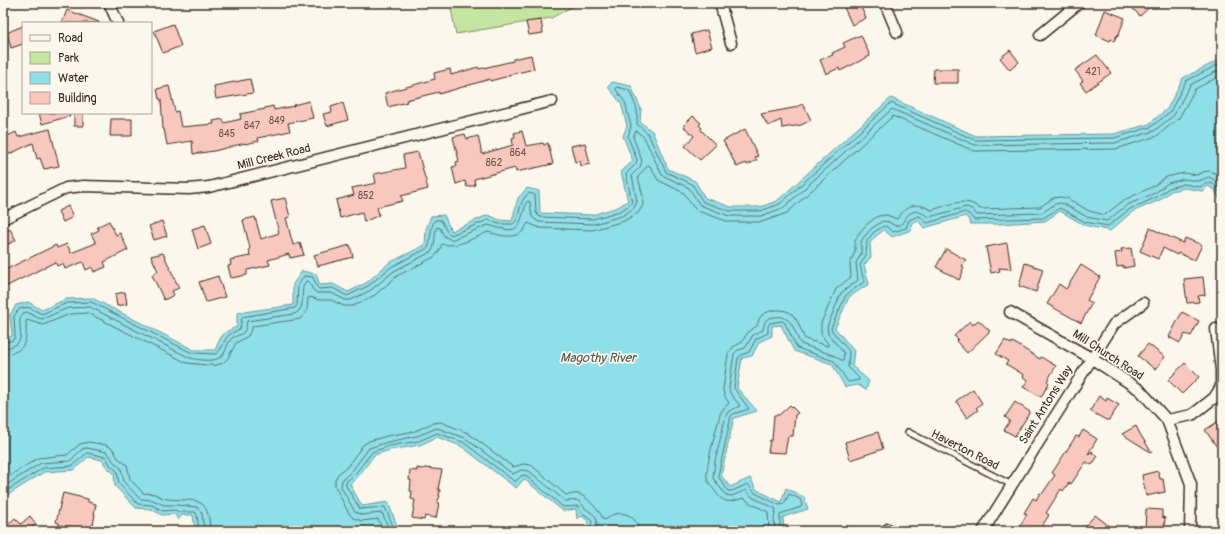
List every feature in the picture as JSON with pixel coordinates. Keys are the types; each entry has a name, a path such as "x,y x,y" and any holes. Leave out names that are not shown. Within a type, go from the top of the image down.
{"street":[{"path":"109,3 118,22"},
{"path":"720,3 731,43"},
{"path":"885,3 897,32"},
{"path":"1040,35 1079,3"},
{"name":"Mill Creek Road","path":"3,220 66,188 83,186 189,189 209,187 552,101"},
{"name":"Saint Antons Way","path":"983,531 1091,358 1114,324 1143,303"},
{"name":"Mill Church Road","path":"1010,312 1091,358 1140,390 1167,420 1191,484 1190,531"},
{"path":"1167,420 1192,414 1214,398 1221,387 1221,370 1216,329"}],"lane":[{"name":"Haverton Road","path":"908,432 1012,485"}],"green space":[{"path":"450,3 579,3 551,18 456,34"}],"water":[{"name":"Magothy River","path":"1217,61 1222,62 1222,205 1215,190 1208,186 1202,191 1185,188 1171,191 1160,200 1132,212 1110,231 1084,225 1060,211 1045,221 971,224 966,216 924,228 918,220 912,223 911,230 892,237 884,230 870,243 871,257 864,265 869,284 849,297 835,328 854,351 852,366 869,381 866,390 858,385 845,387 832,364 794,351 781,325 772,326 772,336 759,342 752,356 742,358 737,388 757,411 734,418 721,475 730,487 750,478 757,490 781,502 786,488 804,497 808,509 783,517 784,531 626,531 621,528 607,531 585,531 588,521 582,516 577,519 576,509 563,511 524,479 516,488 461,446 437,437 420,445 390,450 374,455 358,477 350,484 362,506 388,502 399,531 195,531 193,515 182,515 178,520 175,514 162,515 151,509 136,508 115,486 114,473 107,468 102,460 88,457 74,470 44,472 3,498 3,339 12,336 10,315 16,305 28,302 42,310 66,299 92,298 194,350 215,350 223,335 237,327 237,313 293,305 293,284 302,271 316,274 320,285 333,284 348,292 366,283 389,263 425,245 426,229 431,216 444,215 451,231 488,215 500,220 512,221 518,198 527,188 539,191 540,213 592,215 618,207 628,201 621,172 633,161 623,136 627,126 621,103 608,87 612,82 631,86 641,109 640,122 652,131 668,169 695,181 705,198 731,207 760,207 777,201 891,98 976,136 1114,134 1149,124 1167,109 1183,78"}],"building":[{"path":"842,3 859,3 866,18 852,25"},
{"path":"1127,3 1154,3 1140,16"},
{"path":"67,10 99,22 62,22"},
{"path":"1105,10 1125,18 1118,36 1117,35 1114,41 1111,39 1110,41 1096,35"},
{"path":"541,20 543,33 529,35 526,22"},
{"path":"173,24 181,46 163,53 154,31"},
{"path":"22,26 22,44 11,48 7,33"},
{"path":"707,30 712,47 695,52 691,34"},
{"path":"861,35 870,56 840,71 839,68 826,74 820,60 833,55 832,53 845,47 843,43"},
{"path":"1010,50 1019,62 1010,70 1000,58"},
{"path":"531,55 534,69 490,81 490,79 439,94 439,92 406,100 407,102 388,107 385,93 435,79 434,73 450,69 451,75 478,67 479,69 513,61 513,59"},
{"path":"1097,55 1111,73 1086,91 1080,83 1083,81 1075,70"},
{"path":"934,69 958,69 958,83 933,83"},
{"path":"250,79 253,93 216,99 214,86"},
{"path":"169,86 175,112 178,111 181,127 214,124 213,121 223,119 224,123 241,119 240,114 273,106 274,110 309,101 313,118 288,123 290,131 258,138 259,141 193,154 192,141 167,145 163,129 161,99 159,99 157,89"},
{"path":"343,103 348,120 327,126 323,114 332,112 331,107"},
{"path":"803,104 811,120 801,125 782,128 781,120 768,126 761,114 793,108"},
{"path":"39,114 69,114 70,116 42,124"},
{"path":"74,114 83,114 83,126 74,126"},
{"path":"693,116 701,123 699,125 702,128 701,130 716,145 700,160 685,146 694,136 683,126"},
{"path":"111,119 132,119 132,136 110,136"},
{"path":"50,129 59,166 44,169 40,158 37,159 33,143 3,157 3,138 16,132 18,137"},
{"path":"745,129 758,156 755,157 757,160 747,165 746,163 737,167 723,141"},
{"path":"522,131 526,146 543,143 544,145 548,143 553,164 516,172 515,168 474,179 475,185 467,187 465,181 456,184 452,167 457,166 456,162 459,161 453,137 465,134 467,139 478,136 482,154 513,145 512,138 515,137 514,133"},
{"path":"585,143 590,164 581,166 580,161 575,162 571,146"},
{"path":"418,152 428,189 401,196 403,201 377,207 379,215 364,222 362,212 340,218 336,200 354,195 352,188 376,183 374,174 405,168 403,155"},
{"path":"285,198 290,217 286,218 293,245 300,243 304,255 290,258 289,254 268,260 270,265 247,270 247,275 231,278 228,266 231,265 230,260 250,256 250,248 243,220 255,217 261,239 279,233 271,201"},
{"path":"68,206 73,217 63,222 58,211"},
{"path":"109,221 116,235 120,233 128,250 104,262 106,267 94,272 92,267 86,270 83,262 65,269 63,264 57,266 55,262 3,288 3,271 56,245 57,248 67,244 71,253 96,243 91,234 99,230 97,227"},
{"path":"162,221 167,236 154,240 149,226"},
{"path":"205,225 211,244 198,249 192,229"},
{"path":"1150,228 1183,243 1185,238 1202,245 1195,260 1178,253 1177,255 1163,248 1158,259 1140,251"},
{"path":"10,229 16,240 3,247 3,233"},
{"path":"1007,243 1011,269 999,268 1000,271 991,273 986,247"},
{"path":"350,245 353,257 318,266 314,255"},
{"path":"1131,248 1134,266 1124,268 1124,266 1117,267 1115,253 1122,252 1121,249"},
{"path":"946,249 966,260 962,266 964,267 963,272 959,280 936,267"},
{"path":"163,253 179,288 172,291 174,295 164,300 152,275 158,271 151,256"},
{"path":"1025,263 1043,269 1036,292 1019,286"},
{"path":"1081,265 1100,277 1087,300 1092,303 1081,323 1047,304 1059,284 1066,289"},
{"path":"218,276 225,297 206,302 199,282"},
{"path":"1203,277 1205,295 1198,296 1199,302 1187,303 1184,279"},
{"path":"125,292 127,304 117,306 115,294"},
{"path":"1182,312 1199,321 1191,336 1185,334 1180,343 1169,337"},
{"path":"978,320 990,331 967,353 956,341 958,339 954,336 970,321 973,325"},
{"path":"1005,340 1011,344 1012,342 1016,344 1040,359 1041,357 1056,366 1047,381 1049,383 1041,397 1023,387 1028,380 1023,377 1024,375 1006,364 1008,361 996,354"},
{"path":"1148,344 1165,357 1155,369 1138,356"},
{"path":"1185,363 1199,377 1182,394 1168,380"},
{"path":"973,389 982,403 976,408 978,410 967,418 956,401"},
{"path":"1099,396 1106,401 1107,398 1119,405 1109,420 1106,420 1090,411"},
{"path":"1015,402 1030,412 1015,436 1004,430 1010,421 1005,417"},
{"path":"790,405 798,413 795,415 793,436 788,436 785,453 768,452 770,440 772,440 774,415 779,415"},
{"path":"1222,419 1222,454 1205,430"},
{"path":"1136,426 1140,434 1152,453 1122,434"},
{"path":"1083,430 1097,439 1088,454 1093,451 1092,453 1098,456 1092,465 1086,462 1071,484 1069,483 1063,491 1061,489 1046,513 1049,515 1039,531 1017,531 1027,514 1024,513 1033,498 1036,500 1040,493 1042,494 1055,475 1052,473 1076,436 1079,437"},
{"path":"878,432 883,449 850,460 845,442"},
{"path":"417,468 442,470 438,489 440,490 440,496 437,503 439,503 436,518 425,516 424,520 412,518 415,500 411,499 411,480 409,480 410,470 417,471"},
{"path":"1158,471 1160,479 1163,479 1165,492 1146,496 1142,475"},
{"path":"63,493 88,499 88,502 96,504 92,531 80,531 59,525 59,523 56,522"},
{"path":"1146,509 1162,510 1162,517 1165,518 1164,531 1145,530"},
{"path":"1095,515 1108,525 1103,531 1081,531"},
{"path":"30,516 36,524 28,531 3,531 3,529 15,518 21,524"}]}
